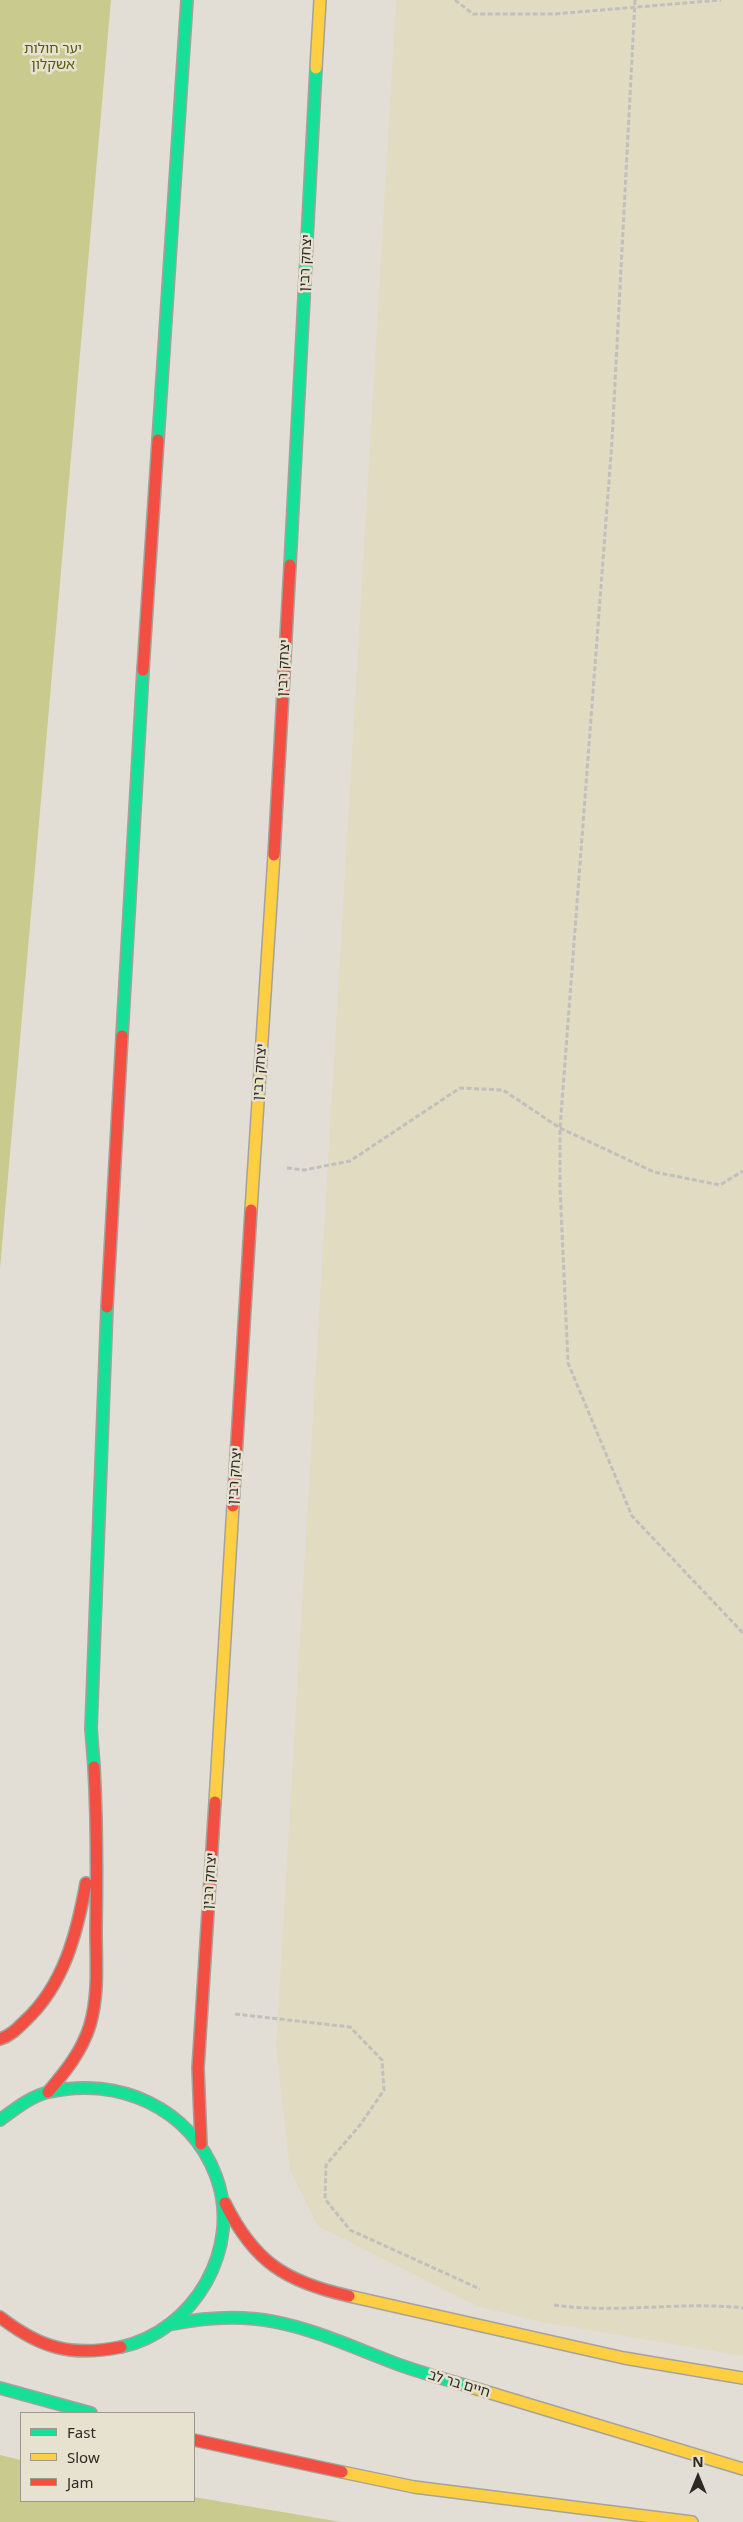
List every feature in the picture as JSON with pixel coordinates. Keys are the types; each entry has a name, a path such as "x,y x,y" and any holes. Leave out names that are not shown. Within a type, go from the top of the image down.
{"main road":[{"path":"48,2092 69,2068 82,2045 90,2024 96,1994 97,1820 91,1728 105,1346 139,741 187,0"},
{"name":"יצחק רבין","path":"200,2144 198,2068 283,693 320,0"},
{"path":"0,2039 6,2038 33,2017 50,1994 70,1954 85,1892 97,1820"},
{"path":"0,2120 26,2101 48,2092 82,2086 116,2088 156,2104 178,2118 200,2144 214,2170 222,2197 237,2230 253,2251 274,2269 318,2289 624,2358 743,2378"},
{"path":"9,2099 26,2101"},
{"path":"0,2317 23,2336 60,2350 100,2352 138,2344 173,2324 198,2299 215,2267 223,2233 222,2197"},
{"name":"חיים בר לב","path":"173,2324 209,2317 246,2317 285,2324 326,2336 416,2371 743,2469"},
{"path":"0,2388 87,2412"},
{"path":"195,2440 238,2451 414,2487 692,2522"}],"path":[{"path":"456,0 473,14 554,14 721,0"},
{"path":"635,0 612,441 560,1128 560,1188 568,1364 632,1516 743,1633"},
{"path":"254,1165 304,1170 350,1160 460,1088 503,1090 560,1128 654,1172 720,1185 743,1171"},
{"path":"202,2010 350,2027 382,2060 384,2090 360,2125 326,2165 325,2199 350,2230 482,2290"},
{"path":"544,2304 580,2309 710,2304 743,2308"}],"green space":[{"name":"יער חולות אשקלון","path":"0,0 111,0 0,1268"},
{"path":"0,2455 20,2460 20,2502 195,2502 195,2497 341,2522 0,2522"}],"sand":[{"path":"396,0 743,0 743,2356 541,2322 477,2306 318,2226 290,2170 276,2048"}],"traffic: fast":[{"path":"158,440 187,0"},
{"path":"290,565 316,68"},
{"path":"122,1036 143,670"},
{"path":"94,1767 91,1728 107,1307"},
{"path":"0,2120 23,2103 42,2094 75,2088 101,2089 126,2094 149,2102 170,2115 189,2132 204,2152 216,2176 223,2203 223,2231 217,2258 206,2283 190,2305 170,2324 147,2338 121,2347"},
{"path":"173,2324 206,2319 236,2318 263,2320 289,2325 314,2332 406,2367 474,2388"},
{"path":"0,2388 87,2412"}],"traffic: slow":[{"path":"316,68 320,0"},
{"path":"251,1210 274,855"},
{"path":"215,1802 233,1506"},
{"path":"349,2296 624,2358 743,2378"},
{"path":"474,2388 743,2469"},
{"path":"342,2472 414,2487 692,2522"}],"traffic: jam":[{"path":"143,670 158,440"},
{"path":"274,855 290,565"},
{"path":"107,1307 122,1036"},
{"path":"233,1506 251,1210"},
{"path":"48,2092 67,2068 83,2043 90,2025 95,2002 97,1869 94,1767"},
{"path":"201,2144 198,2068 215,1802"},
{"path":"0,2039 16,2029 38,2007 59,1975 73,1939 86,1883"},
{"path":"225,2203 248,2240 260,2255 274,2266 307,2284 349,2296"},
{"path":"0,2317 29,2336 57,2347 87,2351 121,2347"},
{"path":"195,2440 342,2472"}]}
